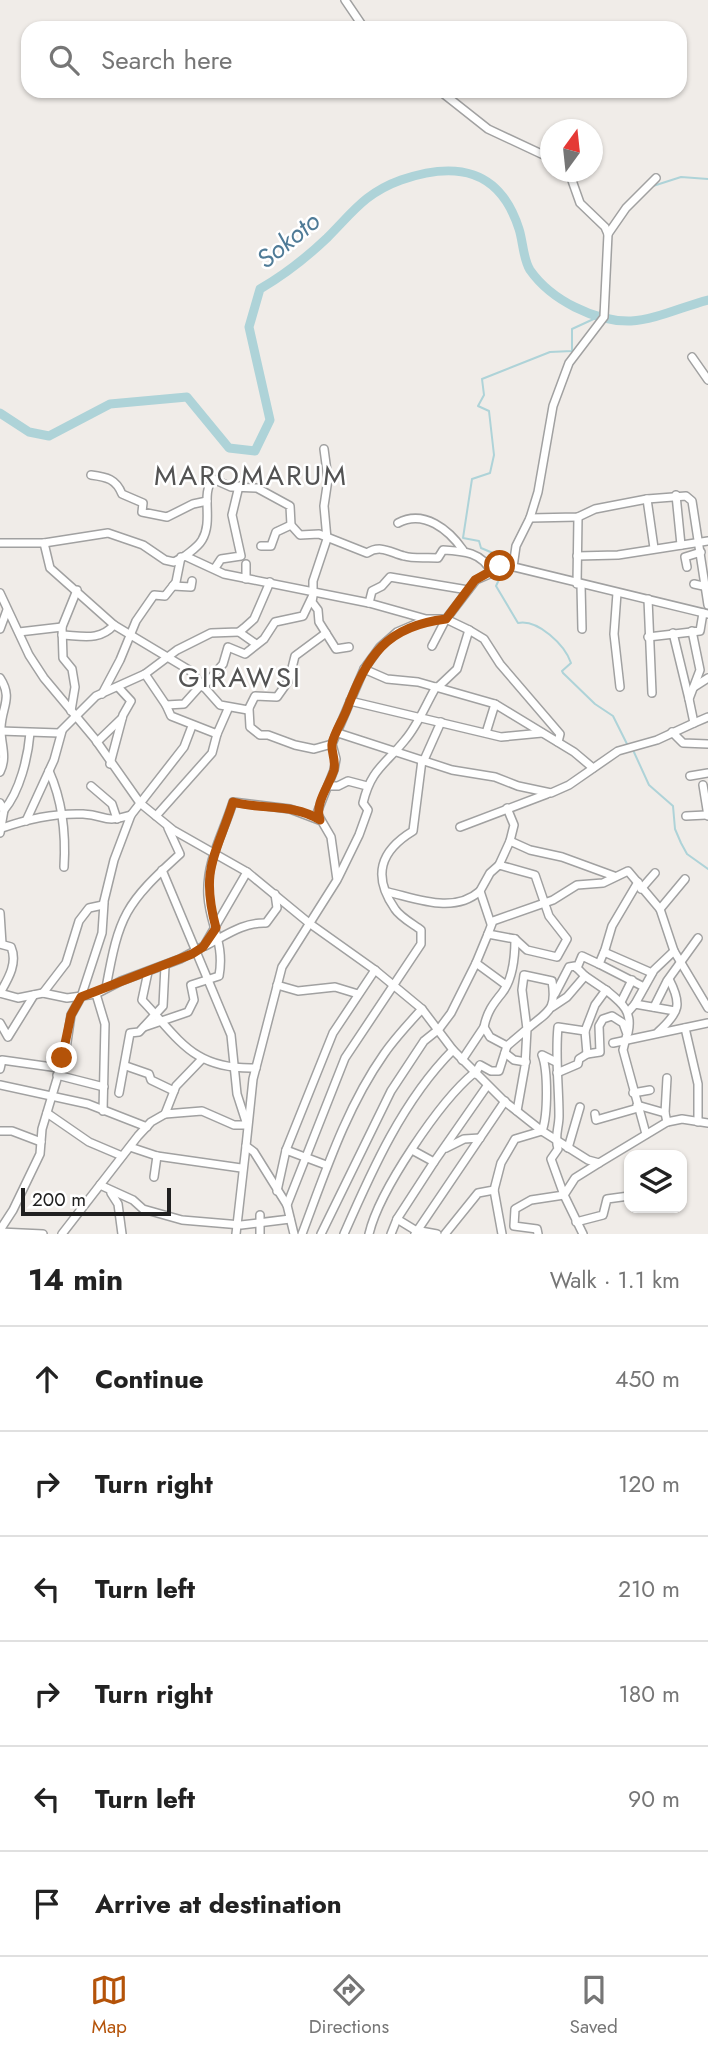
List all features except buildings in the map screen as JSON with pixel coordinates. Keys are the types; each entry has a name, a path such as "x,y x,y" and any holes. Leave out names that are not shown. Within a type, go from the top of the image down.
{"street":[{"path":"345,0 359,21"},
{"path":"449,98 488,129 540,153"},
{"path":"608,234 626,208 656,178"},
{"path":"432,646 446,619 475,580 506,566 530,519 544,466 552,406 569,363 604,317 608,234 605,227 580,203 573,182"},
{"path":"692,357 708,380"},
{"path":"166,705 184,704 223,664 228,648 244,654 264,639 275,622 301,618 312,593 327,539 324,506 328,479 324,449"},
{"path":"91,475 108,477 118,485 122,494 143,503 142,512 167,517 193,503 207,501"},
{"path":"0,543 44,543 108,533 143,545 165,560 174,562 203,538 209,521 207,501 213,479 231,487 264,490 289,506 291,526 300,535 318,534 367,553 374,548 404,556 438,558 443,550 463,550 484,559 492,573"},
{"path":"215,568 221,559 240,556 232,515 239,486"},
{"path":"676,495 681,545"},
{"path":"530,519 578,517 595,509 647,499 686,496 692,501 708,587 708,605"},
{"path":"647,499 654,548"},
{"path":"398,523 416,517 427,519 456,537 463,550"},
{"path":"578,517 577,556 582,629"},
{"path":"261,545 271,546 275,532 281,527 291,526"},
{"path":"577,556 618,555 708,541"},
{"path":"44,543 50,568 114,625 189,670 202,686 228,709 249,709"},
{"path":"687,567 685,557 701,552"},
{"path":"183,557 246,579 369,603 426,620 446,619 469,630 484,639 500,664 560,734 558,742"},
{"path":"102,694 120,660 129,635 154,595 165,596 173,586 183,557"},
{"path":"246,564 246,579"},
{"path":"506,566 705,613 700,631 648,637"},
{"path":"369,603 372,591 382,586 390,577 468,590"},
{"path":"173,586 191,587 192,581"},
{"path":"239,632 254,619 270,582"},
{"path":"694,584 708,587"},
{"path":"73,714 75,687 72,668 63,658 62,631 77,590"},
{"path":"0,593 44,678 97,742 140,803 166,824 247,872 309,923 395,986 422,1009 453,1050 487,1086 542,1131 598,1163"},
{"path":"312,593 312,602 318,610 319,622 332,638 336,649 349,647"},
{"path":"617,593 614,635 620,687"},
{"path":"648,599 652,693"},
{"path":"0,629 7,610"},
{"path":"320,820 319,805 328,786 335,759 332,744 364,668 380,647 397,632 426,620"},
{"path":"19,632 62,631 96,637 114,625"},
{"path":"236,1234 247,1125 256,1068 282,967 337,880 359,835 368,810 363,803 374,771 414,727 437,687 457,669 469,630"},
{"path":"689,699 700,670 692,631"},
{"path":"26,821 49,771 62,730 73,714 102,694 145,674 168,657 211,633 239,632 256,644"},
{"path":"326,633 295,656 289,680 277,697 255,696 249,709 250,727 260,735 314,749 332,744"},
{"path":"673,633 694,723"},
{"path":"364,668 387,679 437,687 495,704 558,742 593,768"},
{"path":"145,674 171,716 218,734"},
{"path":"0,678 8,691 8,706 1,731 5,753 0,772"},
{"path":"694,687 708,678"},
{"path":"110,764 122,718 131,701 119,688"},
{"path":"350,701 501,737 542,733"},
{"path":"486,733 495,704"},
{"path":"156,816 212,753 228,709"},
{"path":"460,827 569,786 618,751 657,740 708,717"},
{"path":"97,742 122,718"},
{"path":"287,1205 345,1058 421,944 421,930 395,910 380,873 388,850 413,831 423,760 441,722"},
{"path":"43,1234 0,1231 33,1170 71,1015 81,997 102,933 104,903 115,854 131,815 184,747 192,726"},
{"path":"1,731 46,734 62,730"},
{"path":"672,732 684,743 708,744"},
{"path":"30,733 28,750 12,801 2,806 1,831 26,821 61,816 86,814 111,821 131,815"},
{"path":"338,733 452,770 481,774 551,793"},
{"path":"49,771 57,789 65,847 64,867"},
{"path":"690,776 708,773"},
{"path":"328,786 338,786 348,780 367,786"},
{"path":"686,816 707,816 703,785"},
{"path":"91,786 112,804 117,819"},
{"path":"145,1027 188,1012 194,1000 191,985 219,976 222,960 208,898 208,874 213,850 233,802 290,809 320,820 331,837 337,880"},
{"path":"388,892 435,903 457,903 471,899 480,891 490,873 499,866 510,841 514,825 507,808"},
{"path":"106,988 116,932 134,898 180,855 166,824"},
{"path":"510,841 518,846 562,857 614,876"},
{"path":"506,851 518,846"},
{"path":"488,934 515,939 527,950 557,957 567,939 544,903 535,875 499,866"},
{"path":"162,870 231,1035 233,1068 247,1125"},
{"path":"491,925 506,916 567,894 577,886 603,883 628,871 660,909 674,951 708,1008"},
{"path":"204,946 247,872"},
{"path":"599,964 612,926 640,886 656,873"},
{"path":"660,909 685,879"},
{"path":"321,1234 391,1091 424,1041 439,1029 477,963 491,925 480,891"},
{"path":"0,913 1,944 11,947 15,955 12,969 0,993 18,998 38,994 81,997 96,994 165,966 240,927 266,923 277,908 275,893"},
{"path":"0,1023 8,1037 38,994 65,963 79,921 89,908 104,903"},
{"path":"654,1007 669,979 698,938"},
{"path":"462,1060 484,1027 491,1006 506,985 513,964 515,939"},
{"path":"628,1012 652,973 674,951"},
{"path":"604,953 652,973"},
{"path":"577,968 582,956 644,987"},
{"path":"477,963 506,985"},
{"path":"119,1094 130,1033 139,1032 163,1006 165,966"},
{"path":"554,994 569,967 577,968 621,1002 628,1012 627,1036 623,1050 646,1134"},
{"path":"277,1191 286,1150 330,1041 374,970"},
{"path":"148,971 142,1000 175,1039 202,1059 233,1068 256,1068"},
{"path":"517,1111 527,1049 522,990 524,975 552,981 552,1007"},
{"path":"369,1234 377,1209 412,1150 456,1087 475,1073 480,1065 491,1071 499,1071 506,1050 527,1028 567,996 585,976"},
{"path":"656,1034 675,1012 679,998 669,979"},
{"path":"621,1002 632,980"},
{"path":"277,985 298,991 334,987 358,994"},
{"path":"587,1054 585,1031 595,1005 607,991"},
{"path":"96,994 105,1024 103,1111"},
{"path":"635,1004 675,1012"},
{"path":"302,1234 326,1165 381,1057 422,1009"},
{"path":"557,1073 578,1064 579,1059 587,1054 600,1052 599,1026 603,1019 612,1016 623,1023 627,1036"},
{"path":"542,1017 558,1027 585,1031"},
{"path":"613,1043 627,1036 656,1034 708,1023"},
{"path":"484,1027 490,1037 514,1060 526,1062"},
{"path":"558,1027 555,1062 559,1114 555,1139 558,1149 551,1159 564,1195 583,1234"},
{"path":"685,1028 698,1084 698,1122"},
{"path":"527,1049 555,1062"},
{"path":"344,1234 404,1113 438,1064 453,1050"},
{"path":"541,1055 546,1065 542,1131"},
{"path":"165,1114 183,1075 202,1059"},
{"path":"0,1069 2,1060 58,1071 104,1087"},
{"path":"126,1066 149,1074 151,1080 174,1091"},
{"path":"514,1226 515,1209 521,1203 564,1195 575,1178 646,1134 666,1118 667,1078"},
{"path":"0,1085 103,1111 147,1126"},
{"path":"391,1234 397,1219 446,1148 457,1126 487,1086"},
{"path":"633,1093 650,1090"},
{"path":"416,1232 505,1101"},
{"path":"595,1114 596,1120 604,1119 637,1107 666,1118 708,1123"},
{"path":"568,1148 580,1108"},
{"path":"62,1234 147,1126 165,1114 202,1111 234,1125 247,1125"},
{"path":"47,1113 89,1142 122,1156"},
{"path":"0,1130 12,1131 41,1142"},
{"path":"538,1234 537,1229 514,1226 503,1234 494,1190 496,1172 507,1148 515,1139 542,1131"},
{"path":"446,1148 464,1139 480,1138"},
{"path":"246,1146 254,1152 287,1205 294,1234"},
{"path":"130,1147 157,1156 242,1168"},
{"path":"286,1150 326,1165"},
{"path":"412,1150 434,1162"},
{"path":"154,1177 157,1156"},
{"path":"100,1185 110,1192 134,1200 143,1209 182,1220 260,1224 290,1217 308,1218"},
{"path":"445,1234 478,1193 494,1190"},
{"path":"110,1192 118,1203 122,1234"},
{"path":"576,1222 603,1215 607,1199 624,1197"},
{"path":"260,1215 260,1234"},
{"path":"397,1219 416,1232 438,1234"}],"waterway":[{"name":"Sokoto","path":"0,413 29,432 49,436 110,404 187,397 229,448 255,451 270,420 249,327 260,289 311,252 369,197 389,185 421,174 457,171 488,182 511,209 530,270 550,291 575,307 603,318 631,321 708,300"},
{"path":"653,186 681,177 708,179"},
{"path":"503,563 493,553 481,548 479,541 463,538 472,479 490,473 494,455 489,411 478,406 484,395 482,379 550,352 572,351 572,329 598,317 601,309"},
{"path":"504,569 496,586 518,623 534,625 557,641 571,663 563,673 595,704 613,716 628,746"},
{"path":"633,750 649,785 673,806 675,829 687,854 708,869"}],"district":[{"name":"MAROMARUM","path":"251,475"},
{"name":"GIRAWSI","path":"240,677"}],"route":[{"path":"62,1058 71,1015 81,997 98,993 121,981 192,954 203,947 216,928 208,898 208,874 213,850 233,802 290,809 320,820 317,813 319,805 334,770 332,744 364,668 380,647 397,632 426,620 446,619 475,580 492,573 500,566"}]}
